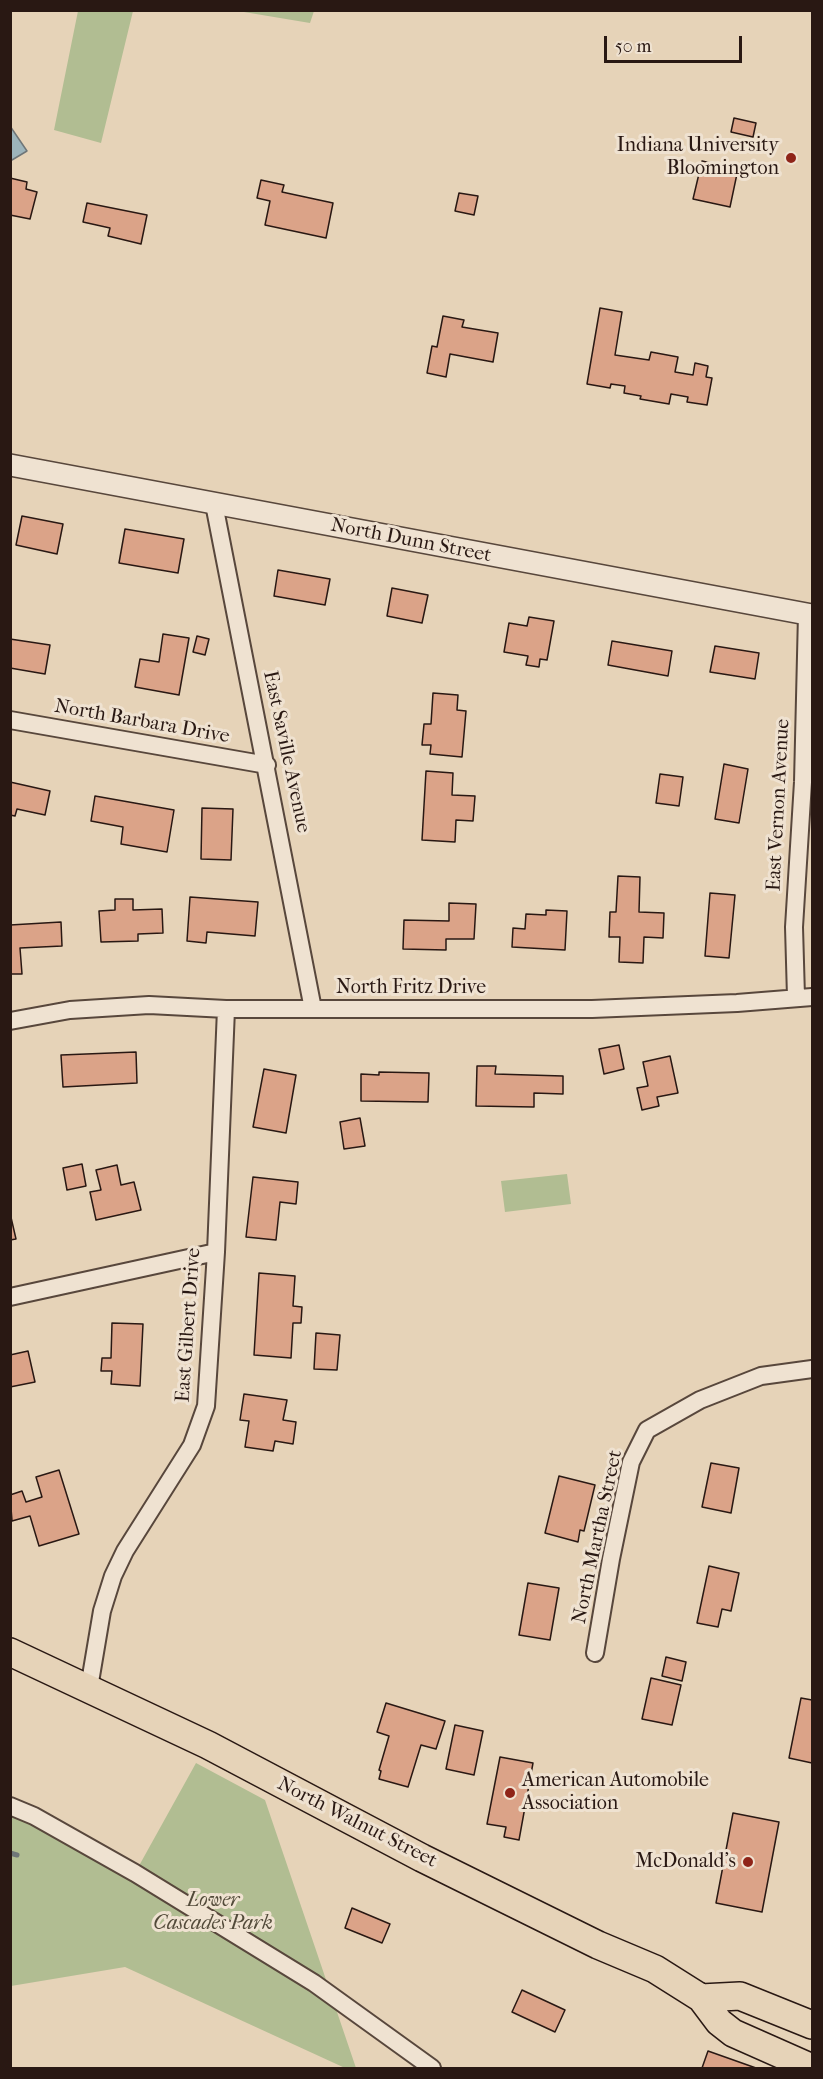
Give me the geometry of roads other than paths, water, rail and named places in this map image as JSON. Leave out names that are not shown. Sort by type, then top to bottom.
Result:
[{"type":"main road","name":"North Walnut Street","points":[[10,1652],[208,1745],[422,1858],[598,1945],[655,1969],[701,1998],[719,2022],[733,2033],[813,2068]]},
{"type":"main road","points":[[701,1998],[740,1996],[813,2025]]},
{"type":"street","name":"North Dunn Street","points":[[10,465],[810,615]]},
{"type":"street","name":"East Saville Avenue","points":[[214,504],[314,1009]]},
{"type":"street","name":"East Vernon Avenue","points":[[804,997],[794,927],[810,615]]},
{"type":"street","name":"North Barbara Drive","points":[[10,720],[267,765]]},
{"type":"street","name":"North Fritz Drive","points":[[10,1021],[101,1007],[149,1005],[226,1010],[592,1009],[737,1003],[804,997]]},
{"type":"street","name":"East Gilbert Drive","points":[[89,1688],[102,1611],[113,1576],[125,1551],[180,1467],[201,1427],[209,1383],[226,1010]]},
{"type":"street","points":[[10,1297],[216,1252]]},
{"type":"street","name":"North Martha Street","points":[[595,1653],[610,1559],[631,1462],[647,1430],[700,1400],[761,1376],[813,1369]]},
{"type":"street","points":[[10,1806],[34,1816],[135,1873],[314,1983],[432,2068]]},
{"type":"water","points":[[10,126],[27,151],[12,160],[10,158]]},
{"type":"waterway","points":[[10,1853],[17,1855]]},
{"type":"place","name":"Indiana University Bloomington","points":[[791,158]]},
{"type":"place","name":"American Automobile Association","points":[[510,1793]]},
{"type":"place","name":"McDonald's","points":[[748,1862]]},
{"type":"park label","name":"Lower Cascades Park","points":[[213,1912]]}]
